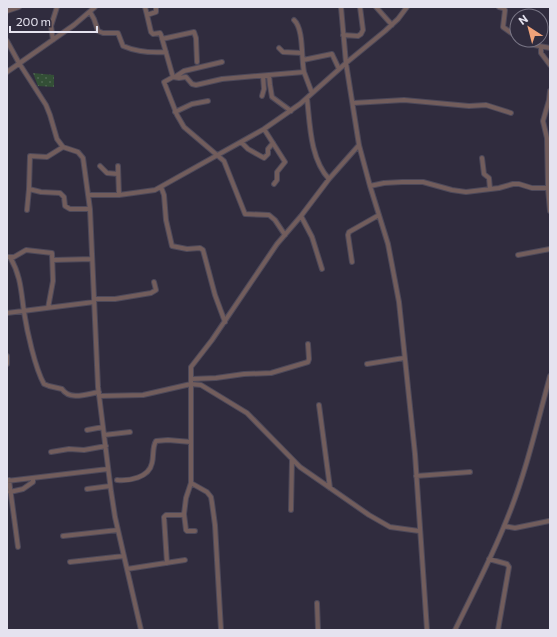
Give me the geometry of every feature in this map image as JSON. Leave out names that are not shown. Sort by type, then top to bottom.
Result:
[{"type":"street","points":[[7,11],[19,7]]},
{"type":"street","points":[[53,40],[51,26],[57,7]]},
{"type":"street","points":[[7,72],[53,40],[95,7]]},
{"type":"street","points":[[145,7],[151,32],[153,34],[160,33],[174,77]]},
{"type":"street","points":[[148,15],[156,12],[156,7]]},
{"type":"street","points":[[341,7],[346,63],[359,145],[388,244],[396,287],[416,476],[427,630]]},
{"type":"street","points":[[343,35],[358,36],[361,34],[363,30],[360,7]]},
{"type":"street","points":[[376,7],[392,25]]},
{"type":"street","points":[[88,195],[119,195],[147,192],[160,187],[264,129],[307,98],[392,25],[407,7]]},
{"type":"street","points":[[499,7],[505,10],[503,27],[509,31]]},
{"type":"street","points":[[90,12],[98,31],[103,33],[118,33],[123,46],[150,53],[166,52]]},
{"type":"street","points":[[294,20],[300,30],[304,72],[312,93]]},
{"type":"street","points":[[162,39],[194,32],[196,38],[197,62]]},
{"type":"street","points":[[7,42],[46,104],[57,139],[63,146],[82,155],[90,209],[99,394],[110,486],[118,530],[141,630]]},
{"type":"street","points":[[279,48],[282,52],[302,53]]},
{"type":"street","points":[[541,48],[541,53],[550,65]]},
{"type":"street","points":[[303,60],[332,54],[339,69]]},
{"type":"street","points":[[222,62],[184,71],[164,82],[175,112],[187,130],[224,161],[245,214],[270,215],[275,220],[284,235]]},
{"type":"street","points":[[174,77],[186,77],[192,84],[196,85],[222,79],[304,72]]},
{"type":"street","points":[[269,75],[272,97],[291,111]]},
{"type":"street","points":[[262,96],[264,89],[263,76]]},
{"type":"street","points":[[550,91],[543,121],[549,138],[548,188],[550,211]]},
{"type":"street","points":[[307,98],[314,151],[322,169],[329,179]]},
{"type":"street","points":[[353,103],[404,100],[469,106],[486,105],[511,113]]},
{"type":"street","points":[[175,112],[192,104],[208,101]]},
{"type":"street","points":[[264,129],[286,162],[277,172],[277,180],[274,184]]},
{"type":"street","points":[[241,142],[248,149],[264,158],[268,154],[268,149],[273,143]]},
{"type":"street","points":[[195,531],[186,530],[184,514],[186,498],[191,483],[191,367],[284,235],[301,216],[329,179],[359,145]]},
{"type":"street","points":[[27,210],[30,156],[47,157],[63,146]]},
{"type":"street","points":[[482,158],[484,174],[489,178],[490,189]]},
{"type":"street","points":[[100,166],[107,173],[118,174]]},
{"type":"street","points":[[118,166],[119,195]]},
{"type":"street","points":[[370,186],[384,183],[423,182],[452,190],[466,192],[499,188],[513,184],[519,184],[532,188],[548,188]]},
{"type":"street","points":[[160,187],[164,195],[166,220],[172,246],[187,249],[200,248],[202,250],[224,322]]},
{"type":"street","points":[[29,189],[41,192],[60,193],[64,197],[65,206],[70,209],[90,209]]},
{"type":"street","points":[[352,262],[348,235],[349,232],[380,215]]},
{"type":"street","points":[[301,216],[312,237],[322,269]]},
{"type":"street","points":[[518,255],[550,249]]},
{"type":"street","points":[[48,308],[53,281],[53,260],[51,252],[26,250],[14,257],[8,257],[20,280],[24,311],[39,372],[44,384],[62,389],[67,394],[73,396],[99,394],[143,395],[191,382],[244,374],[276,372],[308,362],[308,344]]},
{"type":"street","points":[[53,260],[92,259]]},
{"type":"street","points":[[7,313],[151,293],[156,290],[154,282]]},
{"type":"street","points":[[7,356],[7,364]]},
{"type":"street","points":[[367,364],[404,358]]},
{"type":"street","points":[[455,630],[504,526],[527,461],[550,376]]},
{"type":"street","points":[[191,382],[209,389],[247,413],[305,472],[383,524],[395,529],[419,532]]},
{"type":"street","points":[[319,405],[330,488]]},
{"type":"street","points":[[87,430],[103,427]]},
{"type":"street","points":[[104,434],[130,432]]},
{"type":"street","points":[[117,480],[134,479],[149,470],[152,464],[154,444],[156,441],[168,440],[191,442]]},
{"type":"street","points":[[51,452],[69,449],[84,450],[106,446]]},
{"type":"street","points":[[291,510],[292,460]]},
{"type":"street","points":[[18,547],[8,481],[108,469]]},
{"type":"street","points":[[416,476],[470,472]]},
{"type":"street","points":[[10,492],[23,489],[33,482],[33,478]]},
{"type":"street","points":[[191,483],[209,494],[212,502],[215,525],[221,630]]},
{"type":"street","points":[[87,489],[110,486]]},
{"type":"street","points":[[167,563],[164,517],[166,515],[184,514]]},
{"type":"street","points":[[504,526],[515,528],[549,521]]},
{"type":"street","points":[[63,536],[118,530]]},
{"type":"street","points":[[70,562],[124,556]]},
{"type":"street","points":[[489,559],[507,564],[509,567],[498,630]]},
{"type":"street","points":[[127,569],[185,560]]},
{"type":"street","points":[[317,603],[318,630]]},
{"type":"green space","points":[[33,73],[54,75],[54,87],[38,86]]}]
